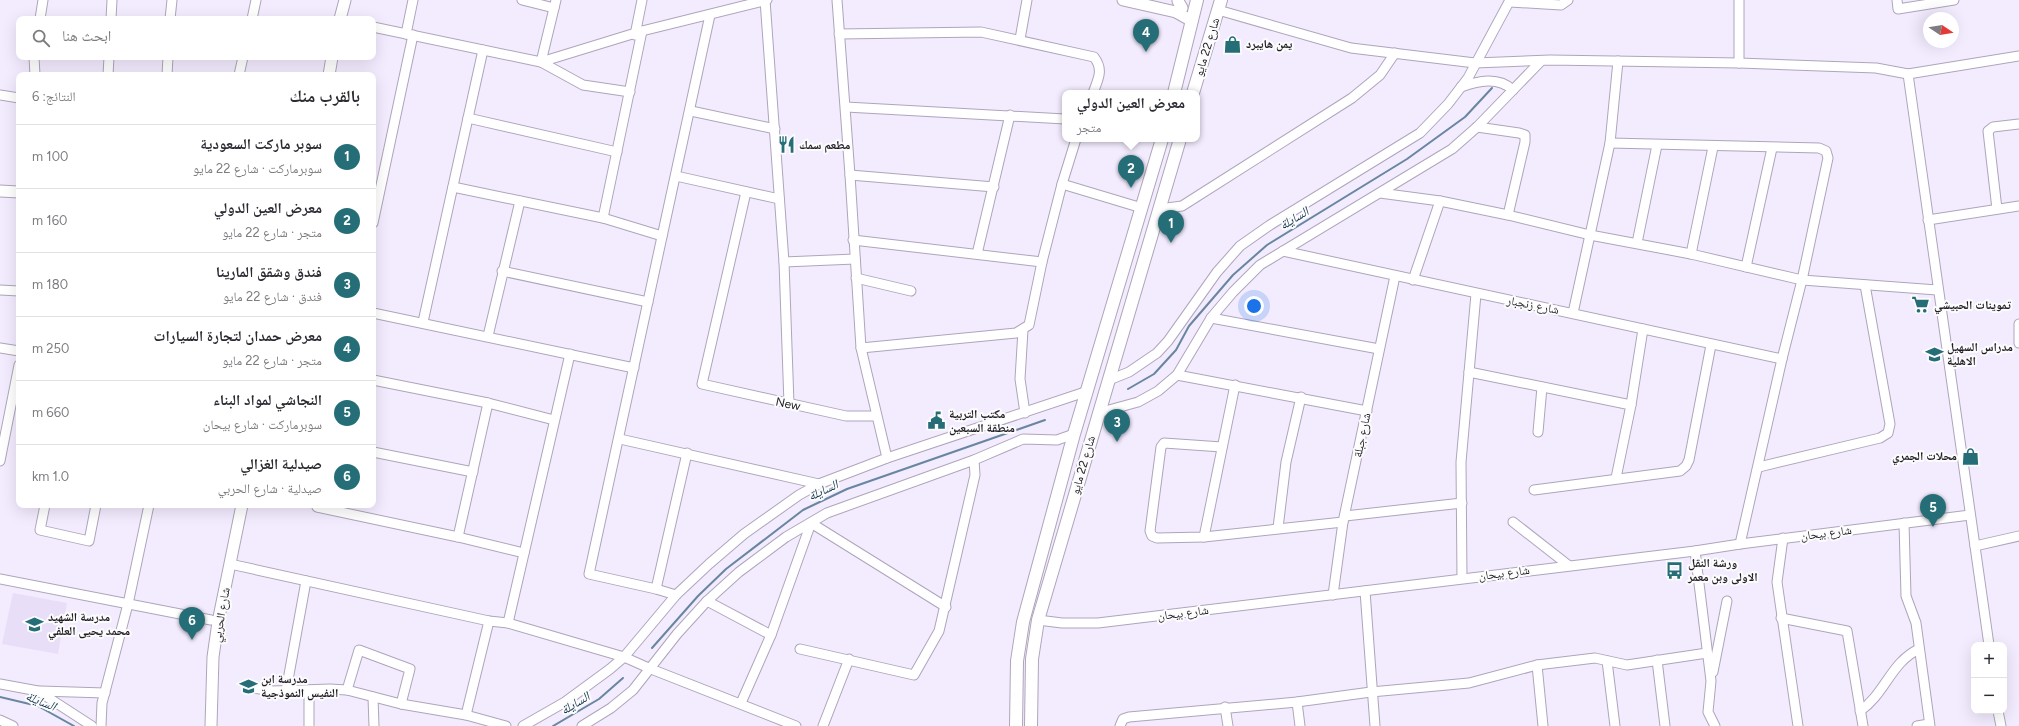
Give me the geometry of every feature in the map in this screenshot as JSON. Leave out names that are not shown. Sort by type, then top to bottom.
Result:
[{"type":"main road","name":"شارع 22 مايو","points":[[1175,90],[1197,0]]},
{"type":"main road","name":"شارع 22 مايو","points":[[1195,90],[1219,5]]},
{"type":"main road","name":"شارع 22 مايو","points":[[1016,726],[1017,661],[1023,622],[1074,434],[1161,142]]},
{"type":"main road","name":"شارع 22 مايو","points":[[1032,726],[1032,659],[1038,620],[1179,142]]},
{"type":"main road","points":[[1088,391],[1109,380]]},
{"type":"main road","points":[[1074,434],[1098,413]]},
{"type":"street","points":[[40,16],[43,0]]},
{"type":"street","points":[[111,16],[112,0]]},
{"type":"street","points":[[170,16],[172,0]]},
{"type":"street","points":[[253,16],[256,0]]},
{"type":"street","points":[[334,16],[338,0]]},
{"type":"street","points":[[341,16],[345,0]]},
{"type":"street","points":[[376,207],[409,35],[414,0]]},
{"type":"street","points":[[522,0],[555,4],[541,62]]},
{"type":"street","points":[[603,218],[630,92],[642,0]]},
{"type":"street","points":[[541,62],[638,33],[766,0],[784,262],[789,404]]},
{"type":"street","points":[[837,0],[846,107],[853,240],[861,348],[887,458]]},
{"type":"street","points":[[1020,39],[1027,0]]},
{"type":"street","points":[[1123,0],[1178,3],[1192,22]]},
{"type":"street","points":[[1109,380],[1129,372],[1157,353],[1168,342],[1217,272],[1240,246],[1270,225],[1420,133],[1448,104],[1468,78],[1510,1],[1561,5],[1568,0]]},
{"type":"street","points":[[1739,0],[1739,63]]},
{"type":"street","points":[[1897,0],[1898,9],[1954,0]]},
{"type":"street","points":[[1219,5],[1351,48],[1475,63],[1541,61],[1739,63],[1876,68],[1908,74],[2019,56]]},
{"type":"street","points":[[676,595],[589,574],[620,438],[710,15]]},
{"type":"street","points":[[376,28],[541,62],[583,85],[630,92]]},
{"type":"street","points":[[839,34],[981,32],[1020,39],[1094,57],[1100,64],[1101,73],[1094,90]]},
{"type":"street","points":[[423,322],[483,50]]},
{"type":"street","points":[[1159,209],[1182,206],[1352,98],[1380,76],[1395,53]]},
{"type":"street","points":[[34,60],[34,72]]},
{"type":"street","points":[[108,72],[109,60]]},
{"type":"street","points":[[167,72],[168,60]]},
{"type":"street","points":[[240,72],[242,60]]},
{"type":"street","points":[[322,72],[324,60]]},
{"type":"street","points":[[329,72],[331,60]]},
{"type":"street","points":[[1098,413],[1138,402],[1158,391],[1177,375],[1211,318],[1233,292],[1260,265],[1452,149],[1477,127],[1541,61]]},
{"type":"street","points":[[1573,313],[1610,143],[1618,61]]},
{"type":"street","points":[[1908,74],[1937,290],[1989,642]]},
{"type":"street","points":[[1461,87],[1486,80],[1504,84],[1513,90]]},
{"type":"street","points":[[0,95],[16,98]]},
{"type":"street","points":[[846,107],[1062,119]]},
{"type":"street","points":[[690,111],[774,128]]},
{"type":"street","points":[[977,254],[1010,115]]},
{"type":"street","points":[[468,118],[616,152]]},
{"type":"street","points":[[1997,209],[1988,131],[1993,127],[2019,124]]},
{"type":"street","points":[[1477,127],[1519,133],[1525,136],[1525,142],[1508,215]]},
{"type":"street","points":[[861,348],[1016,333],[1029,325],[1032,318],[1042,262],[1062,184],[1075,142]]},
{"type":"street","points":[[1610,143],[1713,147],[1819,148],[1826,151],[1828,158],[1802,280],[1782,359],[1759,467],[1740,544]]},
{"type":"street","points":[[1637,243],[1657,145]]},
{"type":"street","points":[[1691,254],[1713,147]]},
{"type":"street","points":[[1746,267],[1772,148]]},
{"type":"street","points":[[850,175],[994,187]]},
{"type":"street","points":[[676,176],[779,199]]},
{"type":"street","points":[[1062,184],[1142,208]]},
{"type":"street","points":[[453,187],[603,218],[662,236]]},
{"type":"street","points":[[0,191],[16,192]]},
{"type":"street","name":"New","points":[[746,192],[702,384],[846,416],[876,416]]},
{"type":"street","points":[[1380,193],[1440,201],[1508,215],[1590,235],[1691,254],[1802,280],[1937,290]]},
{"type":"street","points":[[488,336],[502,271],[520,201]]},
{"type":"street","points":[[1413,280],[1440,201]]},
{"type":"street","points":[[1928,220],[2019,206]]},
{"type":"street","points":[[853,240],[1042,262]]},
{"type":"street","name":"شارع زنجبار","points":[[1283,251],[1476,294],[1573,313],[1782,359]]},
{"type":"street","points":[[784,262],[855,259]]},
{"type":"street","points":[[502,271],[648,302]]},
{"type":"street","name":"شارع جبلة","points":[[1333,594],[1344,519],[1395,276]]},
{"type":"street","points":[[856,278],[911,290]]},
{"type":"street","points":[[1759,467],[1880,438],[1888,433],[1890,424],[1866,285]]},
{"type":"street","points":[[0,290],[16,291]]},
{"type":"street","points":[[1462,578],[1461,462],[1476,294]]},
{"type":"street","points":[[376,314],[423,322],[634,368]]},
{"type":"street","points":[[1211,318],[1379,349]]},
{"type":"street","points":[[2019,324],[2019,343]]},
{"type":"street","points":[[1616,478],[1631,405],[1643,329]]},
{"type":"street","points":[[1023,330],[1020,379],[1025,413]]},
{"type":"street","points":[[1534,490],[1616,478],[1680,471],[1686,466],[1689,460],[1711,344]]},
{"type":"street","points":[[0,348],[16,351]]},
{"type":"street","points":[[508,623],[570,354]]},
{"type":"street","points":[[1469,372],[1631,405]]},
{"type":"street","points":[[1177,375],[1300,397],[1367,411]]},
{"type":"street","points":[[0,461],[16,380]]},
{"type":"street","points":[[376,381],[488,403],[554,420]]},
{"type":"street","points":[[1204,537],[1235,385]]},
{"type":"street","points":[[1538,432],[1542,386]]},
{"type":"street","points":[[523,726],[570,699],[624,657],[676,595],[709,564],[744,534],[819,484],[887,458],[1088,391]]},
{"type":"street","points":[[1278,528],[1286,462],[1300,397]]},
{"type":"street","points":[[458,537],[488,403]]},
{"type":"street","points":[[582,726],[622,699],[651,669],[677,634],[707,601],[756,558],[786,537],[827,513],[974,460],[1023,439],[1057,440],[1074,434]]},
{"type":"street","points":[[620,438],[819,484]]},
{"type":"street","points":[[1222,447],[1168,442],[1164,443],[1161,447],[1150,531],[1152,536],[1204,537],[1462,503]]},
{"type":"street","points":[[376,453],[473,472]]},
{"type":"street","points":[[656,589],[687,453]]},
{"type":"street","points":[[800,649],[914,675],[939,631],[946,607],[975,475],[974,460]]},
{"type":"street","points":[[44,508],[40,530],[90,541],[96,508]]},
{"type":"street","points":[[101,726],[101,710],[128,604],[148,508]]},
{"type":"street","name":"شارع الحربي","points":[[205,726],[206,656],[211,620],[233,508]]},
{"type":"street","name":"شارع الحربي","points":[[212,726],[213,657],[218,622],[241,508]]},
{"type":"street","points":[[322,508],[458,537],[524,554]]},
{"type":"street","name":"شارع بيحان","points":[[1038,620],[1062,623],[1098,623],[1568,565],[1695,551],[1783,538],[1970,515]]},
{"type":"street","points":[[1513,522],[1568,565]]},
{"type":"street","points":[[811,523],[946,607]]},
{"type":"street","points":[[741,703],[771,635],[811,523]]},
{"type":"street","points":[[1904,523],[1906,596],[1916,623],[1930,725],[1917,726]]},
{"type":"street","points":[[1975,546],[2019,536]]},
{"type":"street","points":[[1783,538],[1777,582],[1781,618],[1798,726]]},
{"type":"street","points":[[1695,551],[1711,680]]},
{"type":"street","points":[[230,564],[489,621],[508,623],[624,657],[796,726]]},
{"type":"street","points":[[0,579],[211,620]]},
{"type":"street","points":[[286,691],[306,581]]},
{"type":"street","points":[[1365,591],[1374,726]]},
{"type":"street","points":[[707,601],[771,635]]},
{"type":"street","points":[[1715,726],[1708,712],[1711,680],[1726,601]]},
{"type":"street","points":[[1781,618],[1847,631],[1863,726]]},
{"type":"street","points":[[466,715],[489,621]]},
{"type":"street","points":[[1860,711],[1869,705],[1879,693],[1898,664],[1909,654],[1919,649]]},
{"type":"street","points":[[347,690],[359,650],[410,669],[401,704]]},
{"type":"street","points":[[1120,726],[1123,719],[1129,717],[1225,707],[1297,702],[1371,692],[1468,683],[1537,665],[1595,658],[1627,665],[1707,653]]},
{"type":"street","points":[[823,726],[849,659]]},
{"type":"street","points":[[1657,660],[1665,726]]},
{"type":"street","points":[[1607,661],[1615,726]]},
{"type":"street","points":[[1537,665],[1544,726]]},
{"type":"street","points":[[0,684],[38,691],[105,693]]},
{"type":"street","points":[[253,688],[286,691],[309,691],[330,688],[347,690],[401,704],[466,715],[506,726]]},
{"type":"street","points":[[38,691],[92,726]]},
{"type":"street","points":[[309,691],[309,726]]},
{"type":"street","points":[[373,697],[374,726]]},
{"type":"street","points":[[1297,702],[1300,726]]},
{"type":"street","points":[[1225,707],[1228,726]]},
{"type":"street","points":[[1999,714],[2001,726]]},
{"type":"street","points":[[767,726],[771,717]]},
{"type":"street","points":[[0,720],[12,726]]},
{"type":"shaded area","name":"مدرسة الشهيد محمد يحيى العلفي","points":[[13,593],[67,603],[58,654],[2,644]]},
{"type":"waterway","name":"السايلة","points":[[1128,389],[1154,374],[1176,350],[1189,326],[1233,275],[1267,245],[1407,159],[1465,117],[1492,88]]},
{"type":"waterway","name":"السايلة","points":[[652,648],[698,596],[726,569],[803,510],[847,489],[1045,420]]},
{"type":"waterway","name":"السايلة","points":[[553,726],[599,699],[623,678]]},
{"type":"waterway","name":"السايلة","points":[[0,697],[38,706],[74,726]]},
{"type":"place","name":"يمن هايبرد","points":[[1233,44]]},
{"type":"place","name":"معرض حمدان لتجارة السيارات","points":[[1146,52]]},
{"type":"place","name":"مطعم سمك","points":[[786,145]]},
{"type":"place","name":"معرض العين الدولي","points":[[1131,188]]},
{"type":"place","name":"سوبر ماركت السعودية","points":[[1171,243]]},
{"type":"place","name":"تموينات الحبيشي","points":[[1921,305]]},
{"type":"place","name":"مدراس السهيل الاهلية","points":[[1934,354]]},
{"type":"place","name":"مكتب التربية منطقة السبعين","points":[[936,421]]},
{"type":"place","name":"فندق وشقق المارينا","points":[[1117,442]]},
{"type":"place","name":"محلات الجمري","points":[[1970,456]]},
{"type":"place","name":"النجاشي لمواد البناء","points":[[1933,527]]},
{"type":"place","name":"ورشة النقل الاولى وبن معمر","points":[[1675,570]]},
{"type":"place","name":"مدرسة الشهيد محمد يحيى العلفي","points":[[35,624]]},
{"type":"place","name":"صيدلية الغزالي","points":[[192,640]]},
{"type":"place","name":"مدرسة ابن النفيس النموذجية","points":[[248,686]]}]
